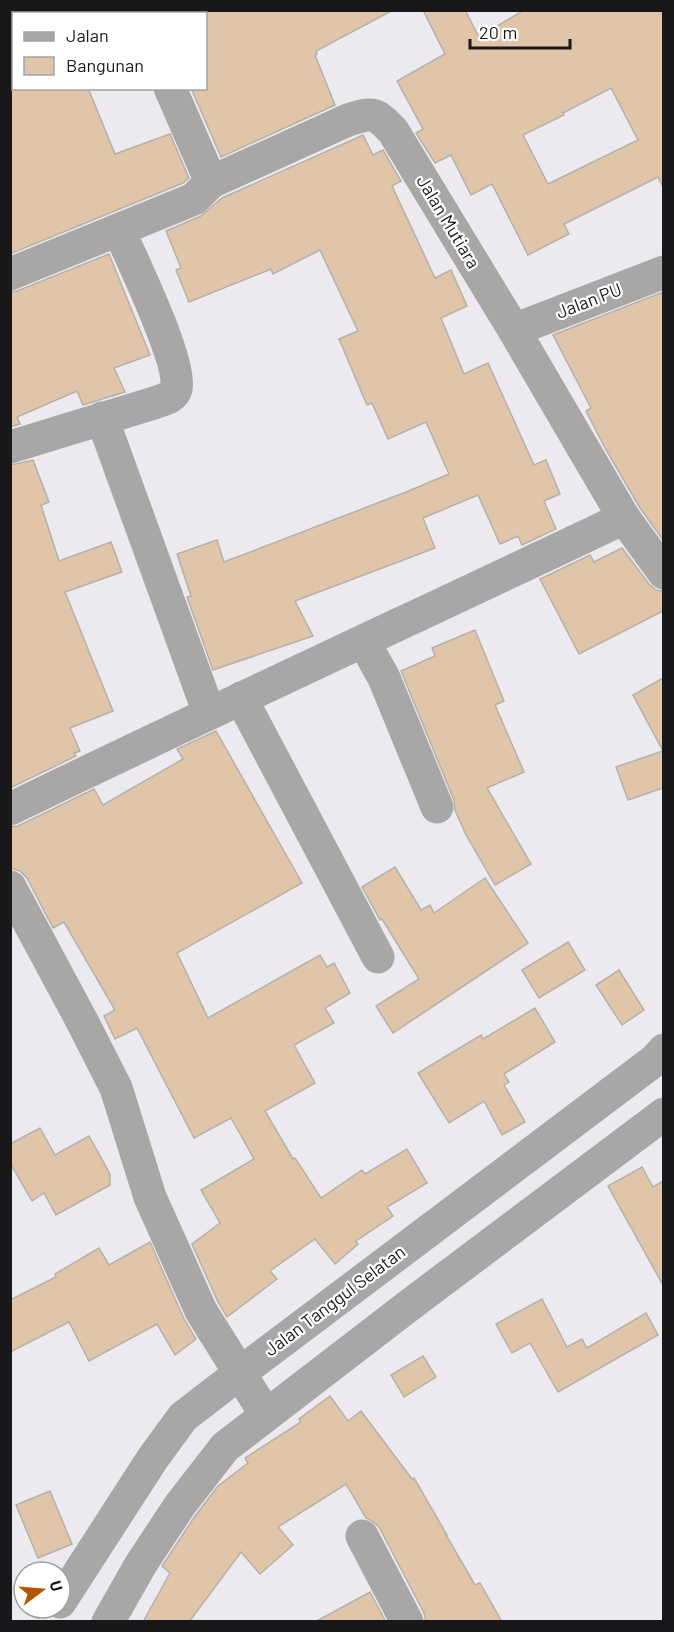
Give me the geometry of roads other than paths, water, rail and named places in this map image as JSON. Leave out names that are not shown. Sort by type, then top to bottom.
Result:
[{"type":"street","points":[[10,274],[194,199],[211,182],[171,90]]},
{"type":"street","name":"Jalan Mutiara","points":[[211,182],[348,120],[365,114],[380,117],[393,131],[514,330],[624,518],[663,573]]},
{"type":"street","points":[[10,447],[173,395],[177,381],[168,344],[119,230]]},
{"type":"street","name":"Jalan PU","points":[[514,330],[663,272]]},
{"type":"street","points":[[102,418],[209,713]]},
{"type":"street","points":[[10,809],[624,518]]},
{"type":"street","points":[[364,642],[384,678],[437,807]]},
{"type":"street","points":[[241,698],[378,957]]},
{"type":"street","points":[[10,888],[116,1088],[150,1197],[201,1311],[266,1415]]},
{"type":"street","name":"Jalan Tanggul Selatan","points":[[72,1583],[153,1458],[183,1417],[655,1060],[663,1050]]},
{"type":"street","points":[[108,1622],[141,1564],[180,1505],[225,1447],[663,1114]]},
{"type":"street","points":[[362,1536],[407,1622]]}]
